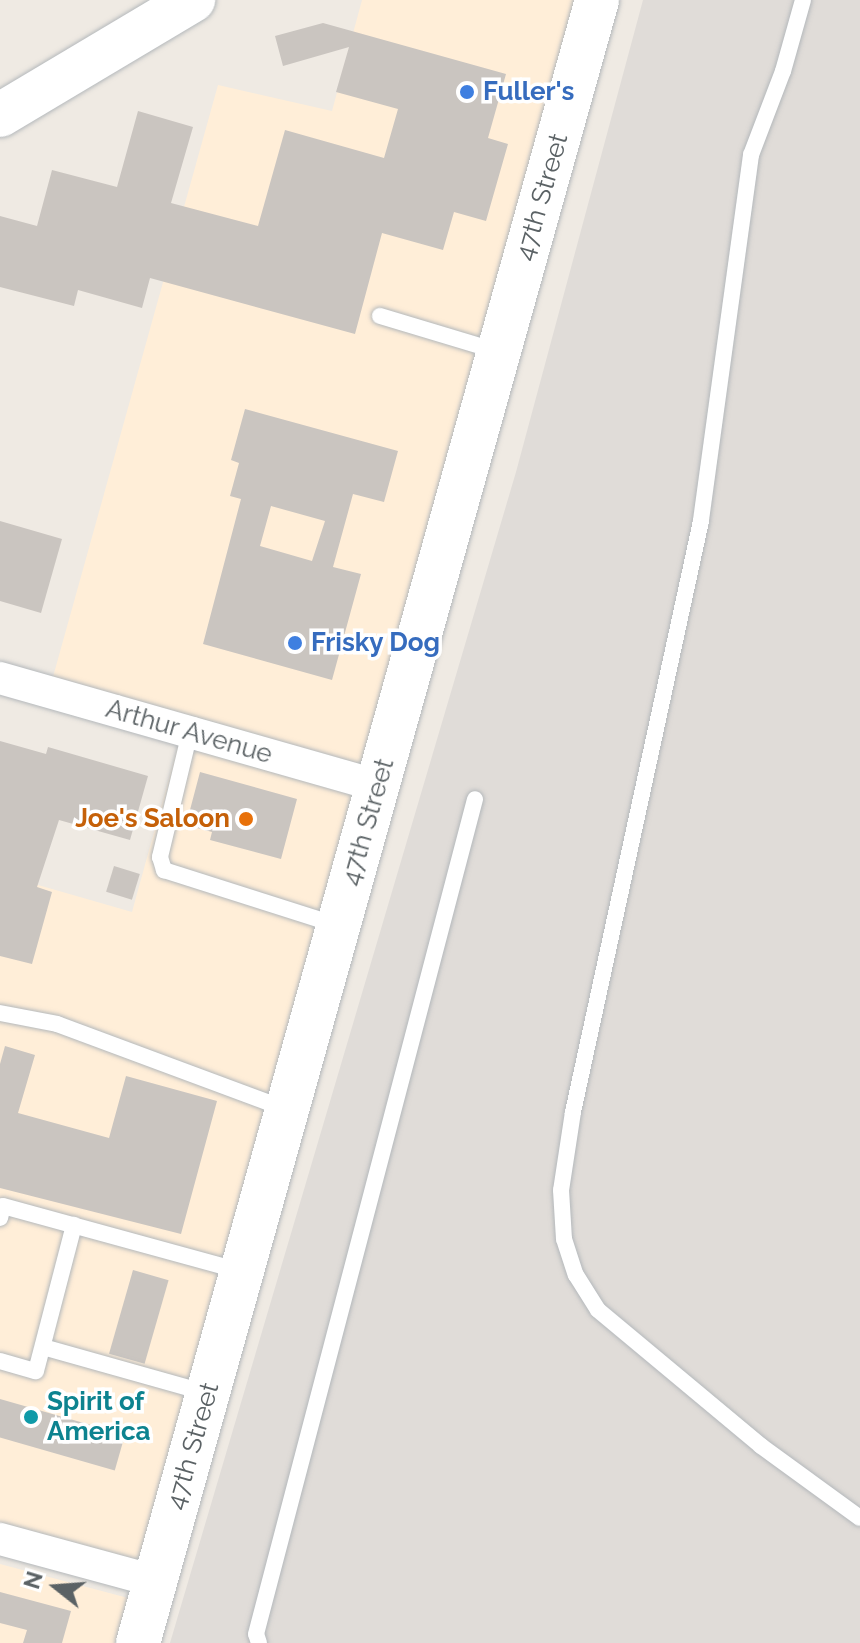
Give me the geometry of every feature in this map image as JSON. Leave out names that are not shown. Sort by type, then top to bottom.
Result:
[{"type":"main road","points":[[0,115],[193,0]]},
{"type":"main road","name":"47th Street","points":[[138,1643],[597,0]]},
{"type":"street","name":"Arthur Avenue","points":[[0,678],[378,786]]},
{"type":"street","points":[[0,1539],[155,1581]]},
{"type":"lane","points":[[803,0],[751,155],[701,521],[573,1112],[562,1203],[564,1239],[576,1275],[598,1310],[761,1446],[860,1518]]},
{"type":"lane","points":[[380,316],[499,352]]},
{"type":"lane","points":[[190,732],[160,857],[164,870],[339,926]]},
{"type":"lane","points":[[259,1643],[256,1634],[475,799]]},
{"type":"lane","points":[[0,1013],[57,1024],[151,1063],[287,1110]]},
{"type":"lane","points":[[0,1218],[3,1206],[242,1271]]},
{"type":"lane","points":[[0,1361],[36,1371],[74,1225]]},
{"type":"lane","points":[[43,1347],[208,1394]]},
{"type":"shaded area","points":[[362,0],[587,0],[370,775],[51,684],[218,85],[332,111]]},
{"type":"shaded area","points":[[643,0],[860,0],[860,1643],[170,1643],[516,472]]},
{"type":"shaded area","points":[[181,734],[367,791],[149,1569],[0,1528],[0,874],[132,912]]},
{"type":"shaded area","points":[[0,1564],[128,1598],[115,1643],[0,1643]]},
{"type":"building","points":[[323,23],[506,74],[488,138],[508,144],[486,221],[454,212],[443,250],[382,233],[355,334],[150,278],[142,308],[78,290],[74,306],[0,287],[0,216],[37,226],[52,170],[117,187],[138,111],[193,127],[171,203],[258,226],[285,130],[384,158],[398,109],[336,92],[349,47],[283,66],[275,36]]},
{"type":"building","points":[[245,409],[398,451],[384,502],[353,494],[333,567],[361,574],[332,680],[203,644],[241,499],[230,496],[239,463],[231,460]],"holes":[[[271,506],[325,521],[312,561],[260,546]]]},
{"type":"building","points":[[0,521],[62,539],[41,613],[0,601]]},
{"type":"building","points":[[0,741],[46,754],[48,747],[148,776],[130,840],[59,820],[37,887],[52,892],[32,964],[0,956]]},
{"type":"building","points":[[200,772],[297,799],[281,859],[210,840],[212,832],[186,825]]},
{"type":"building","points":[[114,866],[140,874],[132,900],[106,892]]},
{"type":"building","points":[[5,1046],[35,1055],[18,1113],[109,1138],[126,1076],[217,1101],[181,1234],[0,1188],[0,1064]]},
{"type":"building","points":[[133,1270],[169,1280],[145,1364],[109,1354]]},
{"type":"building","name":"Spirit of America","points":[[0,1399],[125,1435],[115,1470],[0,1437]]},
{"type":"building","points":[[0,1592],[71,1611],[62,1643],[23,1643],[27,1630],[0,1623]]},
{"type":"place","name":"Fuller's","points":[[467,92]]},
{"type":"place","name":"Frisky Dog","points":[[295,643]]},
{"type":"place","name":"Joe's Saloon","points":[[246,819]]},
{"type":"place","name":"Spirit of America","points":[[31,1417]]}]
